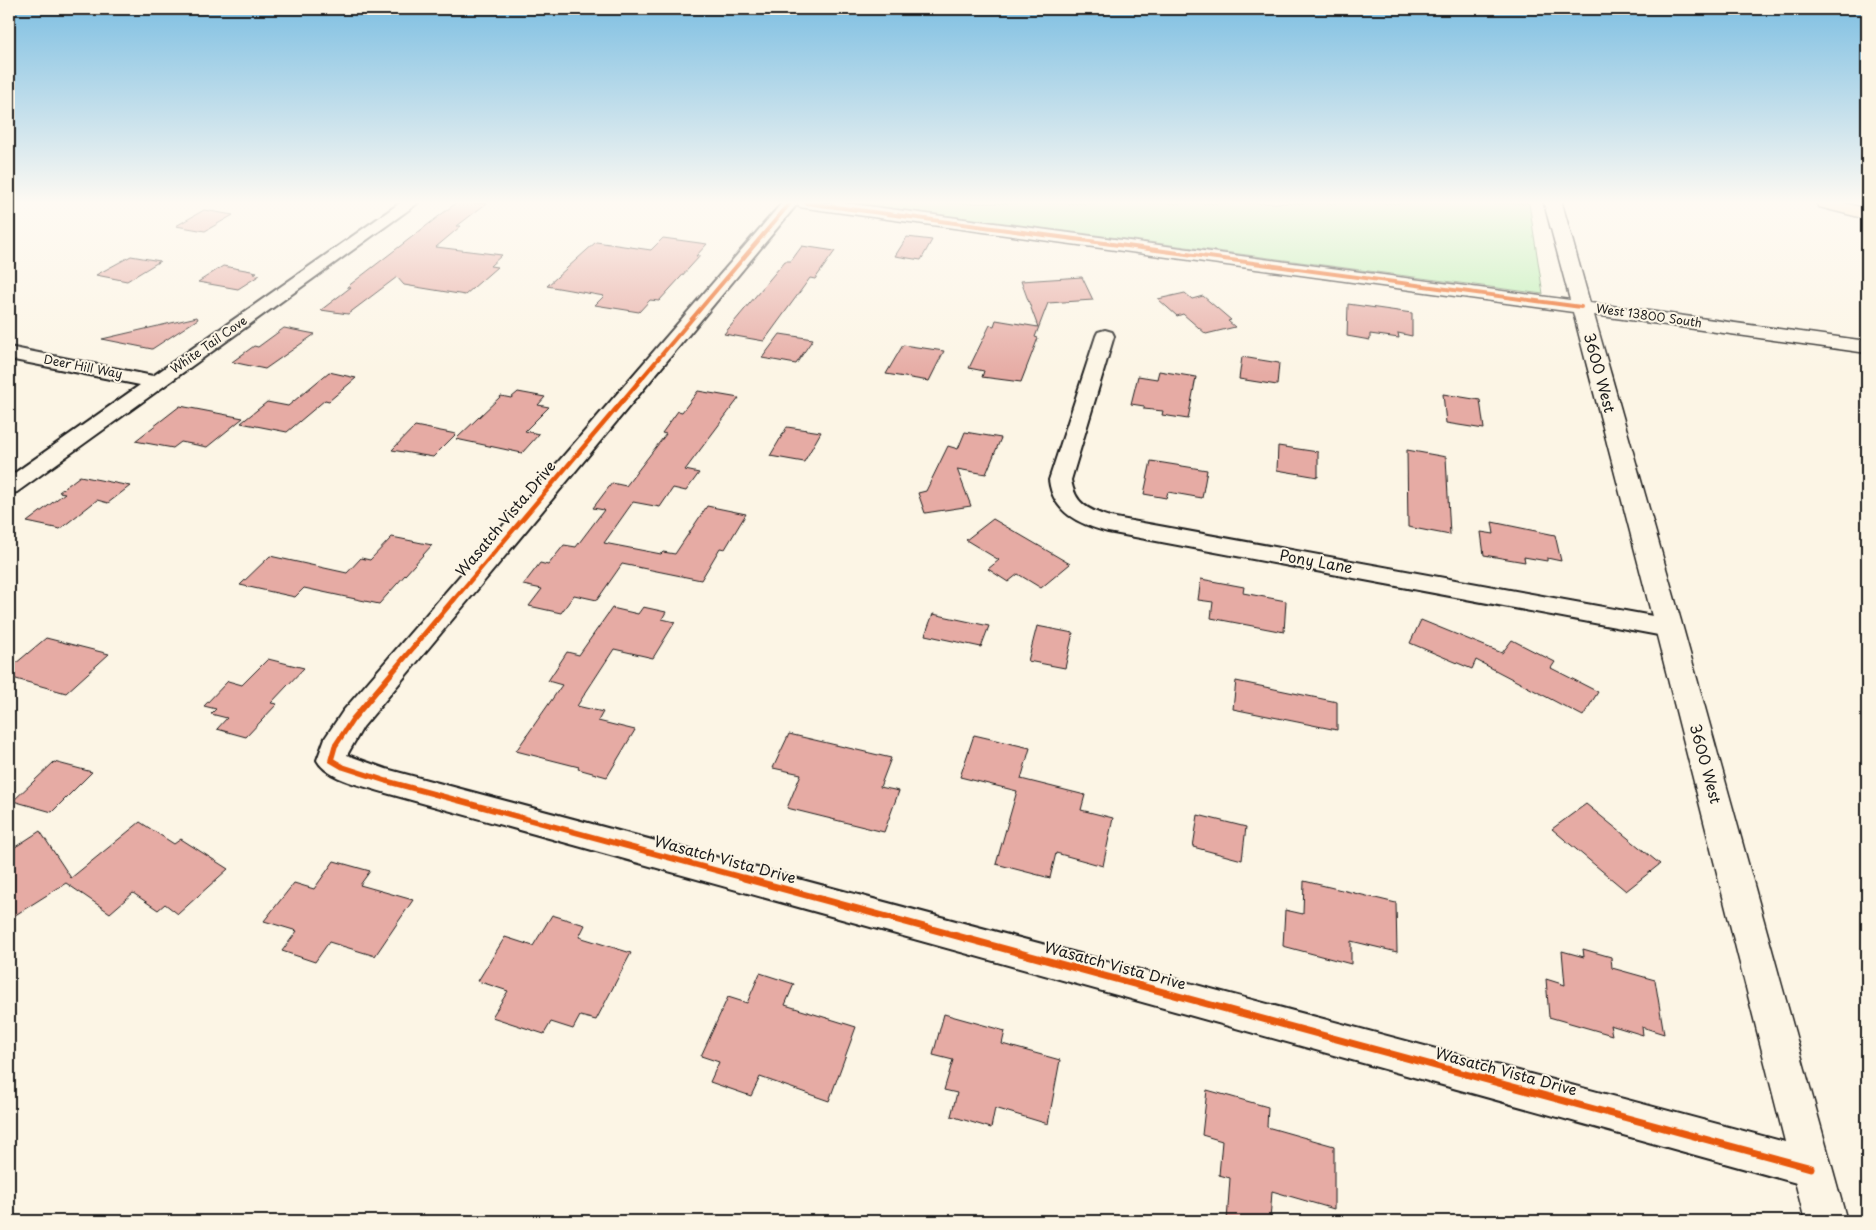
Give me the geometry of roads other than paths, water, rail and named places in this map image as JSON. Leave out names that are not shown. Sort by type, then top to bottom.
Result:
[{"type":"street","name":"White Tail Cove","points":[[9,486],[329,260]]},
{"type":"street","name":"Wasatch Vista Drive","points":[[741,260],[353,719],[334,746],[331,760],[357,772],[396,783],[1811,1168]]},
{"type":"street","name":"West 13800 South","points":[[1238,260],[1581,306],[1867,347]]},
{"type":"street","name":"3600 West","points":[[1569,260],[1669,628],[1826,1221]]},
{"type":"street","name":"Pony Lane","points":[[1105,336],[1061,473],[1060,488],[1062,496],[1070,505],[1093,519],[1669,628]]},
{"type":"street","name":"Deer Hill Way","points":[[9,353],[156,382]]}]
